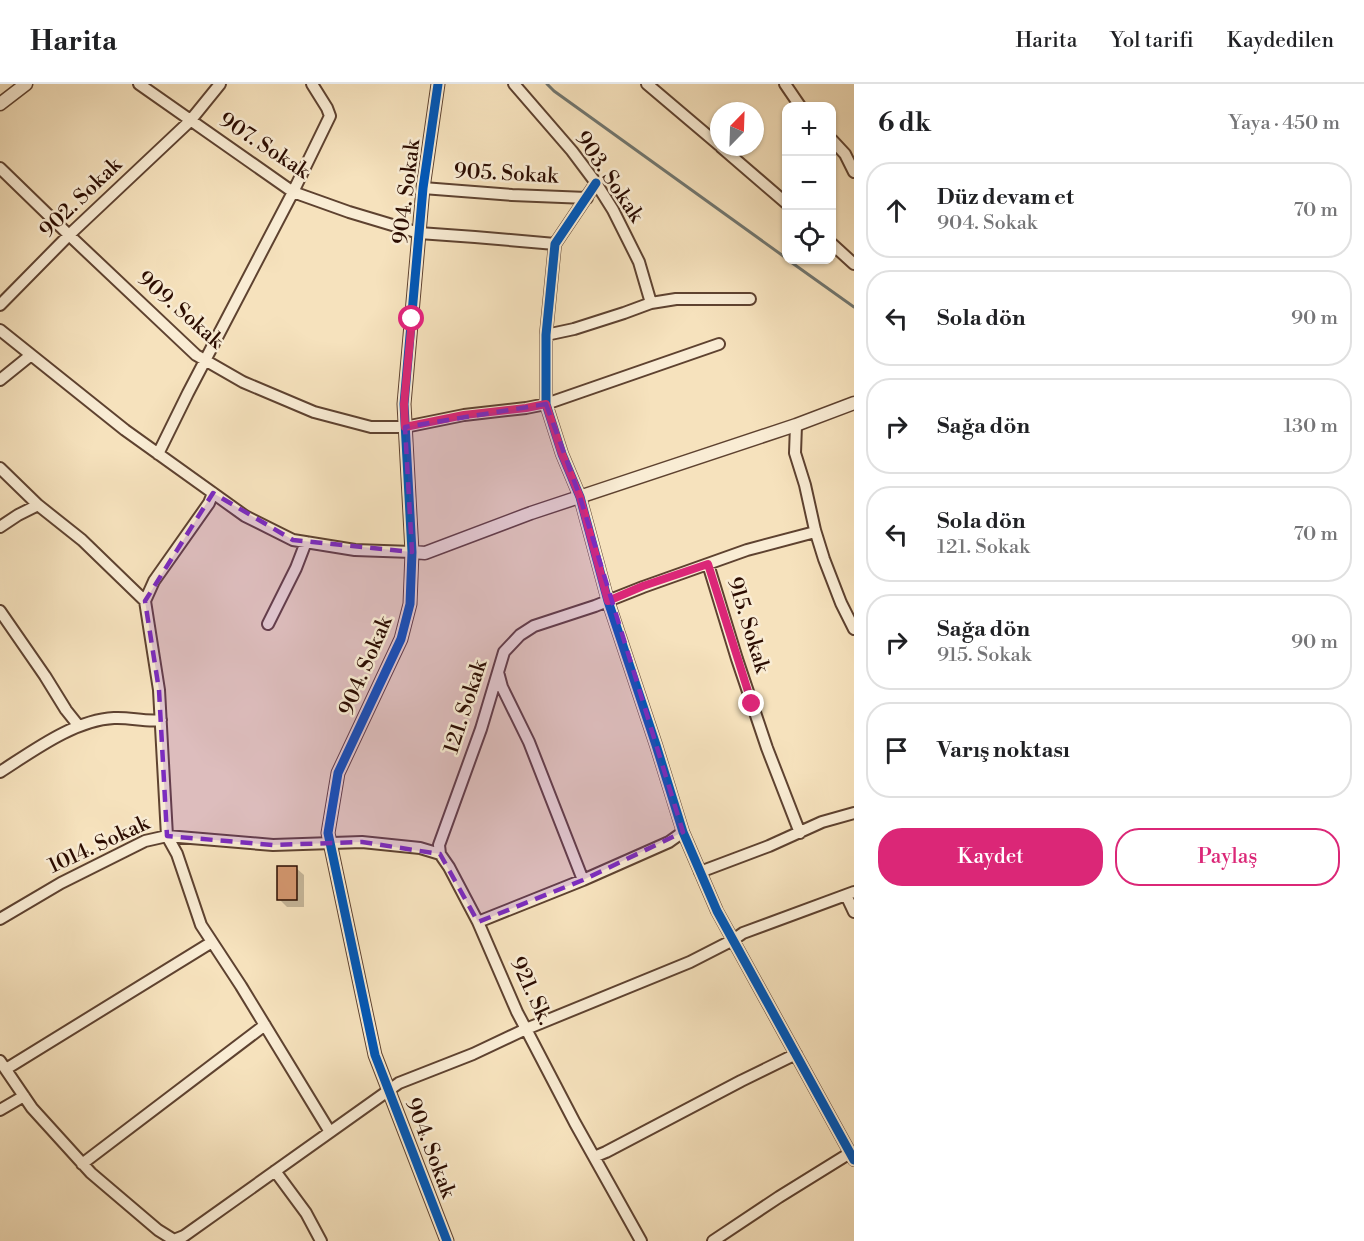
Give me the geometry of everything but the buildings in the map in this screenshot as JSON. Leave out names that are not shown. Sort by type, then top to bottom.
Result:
[{"type":"street","points":[[0,104],[26,84]]},
{"type":"street","name":"907. Sokak","points":[[139,84],[293,192],[419,233],[555,244]]},
{"type":"street","name":"902. Sokak","points":[[0,305],[69,235],[190,120],[220,84]]},
{"type":"street","points":[[158,454],[330,116],[312,84]]},
{"type":"street","name":"904. Sokak","points":[[438,84],[423,188],[404,404],[412,552],[410,604],[400,639],[338,773],[328,833],[375,1055],[447,1241]]},
{"type":"street","name":"903. Sokak","points":[[514,84],[572,151],[613,210],[639,262],[651,303]]},
{"type":"street","points":[[647,84],[710,138]]},
{"type":"street","points":[[785,84],[797,102]]},
{"type":"street","points":[[836,145],[844,154],[854,172]]},
{"type":"street","points":[[732,156],[782,200]]},
{"type":"street","name":"909. Sokak","points":[[0,168],[196,355],[243,382],[314,412],[371,427],[405,427],[464,415],[546,404],[719,344]]},
{"type":"street","points":[[596,183],[555,244],[546,335],[546,404],[562,454],[580,497],[608,601],[683,832],[717,912],[852,1157],[779,1197],[713,1241]]},
{"type":"street","name":"905. Sokak","points":[[423,188],[587,198]]},
{"type":"street","points":[[836,248],[854,264]]},
{"type":"street","points":[[546,335],[584,326],[651,303],[676,299],[750,299]]},
{"type":"street","points":[[0,330],[125,430],[245,516],[293,540],[355,550],[425,553],[531,513],[796,425],[854,403]]},
{"type":"street","points":[[0,380],[31,355]]},
{"type":"street","points":[[796,425],[795,453],[816,532],[824,560],[854,629]]},
{"type":"street","points":[[0,468],[38,505],[82,540],[146,601]]},
{"type":"street","points":[[213,493],[209,503],[154,581],[146,601],[159,690],[167,836],[177,854],[201,925],[265,1024],[330,1132]]},
{"type":"street","points":[[0,527],[38,505]]},
{"type":"street","name":"121. Sokak","points":[[440,854],[439,845],[481,729],[504,652],[520,635],[534,626],[608,601],[643,586],[747,550],[816,532]]},
{"type":"street","points":[[268,624],[296,568],[306,542]]},
{"type":"street","name":"915. Sokak","points":[[708,564],[767,748],[800,833]]},
{"type":"street","points":[[0,611],[78,725]]},
{"type":"street","points":[[498,672],[502,687],[529,742],[583,880]]},
{"type":"street","points":[[0,772],[78,725],[114,718],[161,720]]},
{"type":"street","points":[[700,872],[769,846],[822,822],[854,813]]},
{"type":"street","points":[[478,922],[583,880],[669,842],[683,832]]},
{"type":"street","name":"1014. Sokak","points":[[0,919],[71,878],[145,842],[167,836],[273,845],[330,844]]},
{"type":"street","points":[[330,844],[362,842],[420,848],[440,854]]},
{"type":"street","name":"921. Sk.","points":[[440,854],[478,922],[517,1012],[641,1241]]},
{"type":"street","points":[[212,942],[3,1065],[32,1108],[82,1164],[158,1230],[175,1240],[184,1236],[399,1083],[690,962],[743,933],[850,894],[854,912]]},
{"type":"street","points":[[82,1164],[265,1024]]},
{"type":"street","points":[[594,1157],[741,1080],[796,1054]]},
{"type":"street","points":[[0,1110],[24,1096]]},
{"type":"street","points":[[275,1171],[306,1213],[321,1241]]},
{"type":"highlighted area","points":[[546,404],[580,497],[683,832],[583,880],[478,922],[440,854],[362,842],[273,845],[167,836],[159,690],[145,601],[213,493],[293,540],[412,552],[405,427]]},
{"type":"waterway","points":[[547,84],[782,255]]},
{"type":"waterway","points":[[794,264],[854,307]]},
{"type":"cycle path","points":[[438,84],[423,188],[404,404],[412,552],[410,604],[401,639],[338,773],[328,833],[375,1055],[447,1241]]},
{"type":"cycle path","points":[[596,183],[555,244],[546,335],[546,404],[562,454],[580,497],[608,601],[683,832],[717,911],[854,1160]]},
{"type":"route","points":[[412,319],[404,404],[405,427],[464,415],[546,404],[562,454],[580,497],[608,601],[643,586],[708,564],[752,704]]}]
